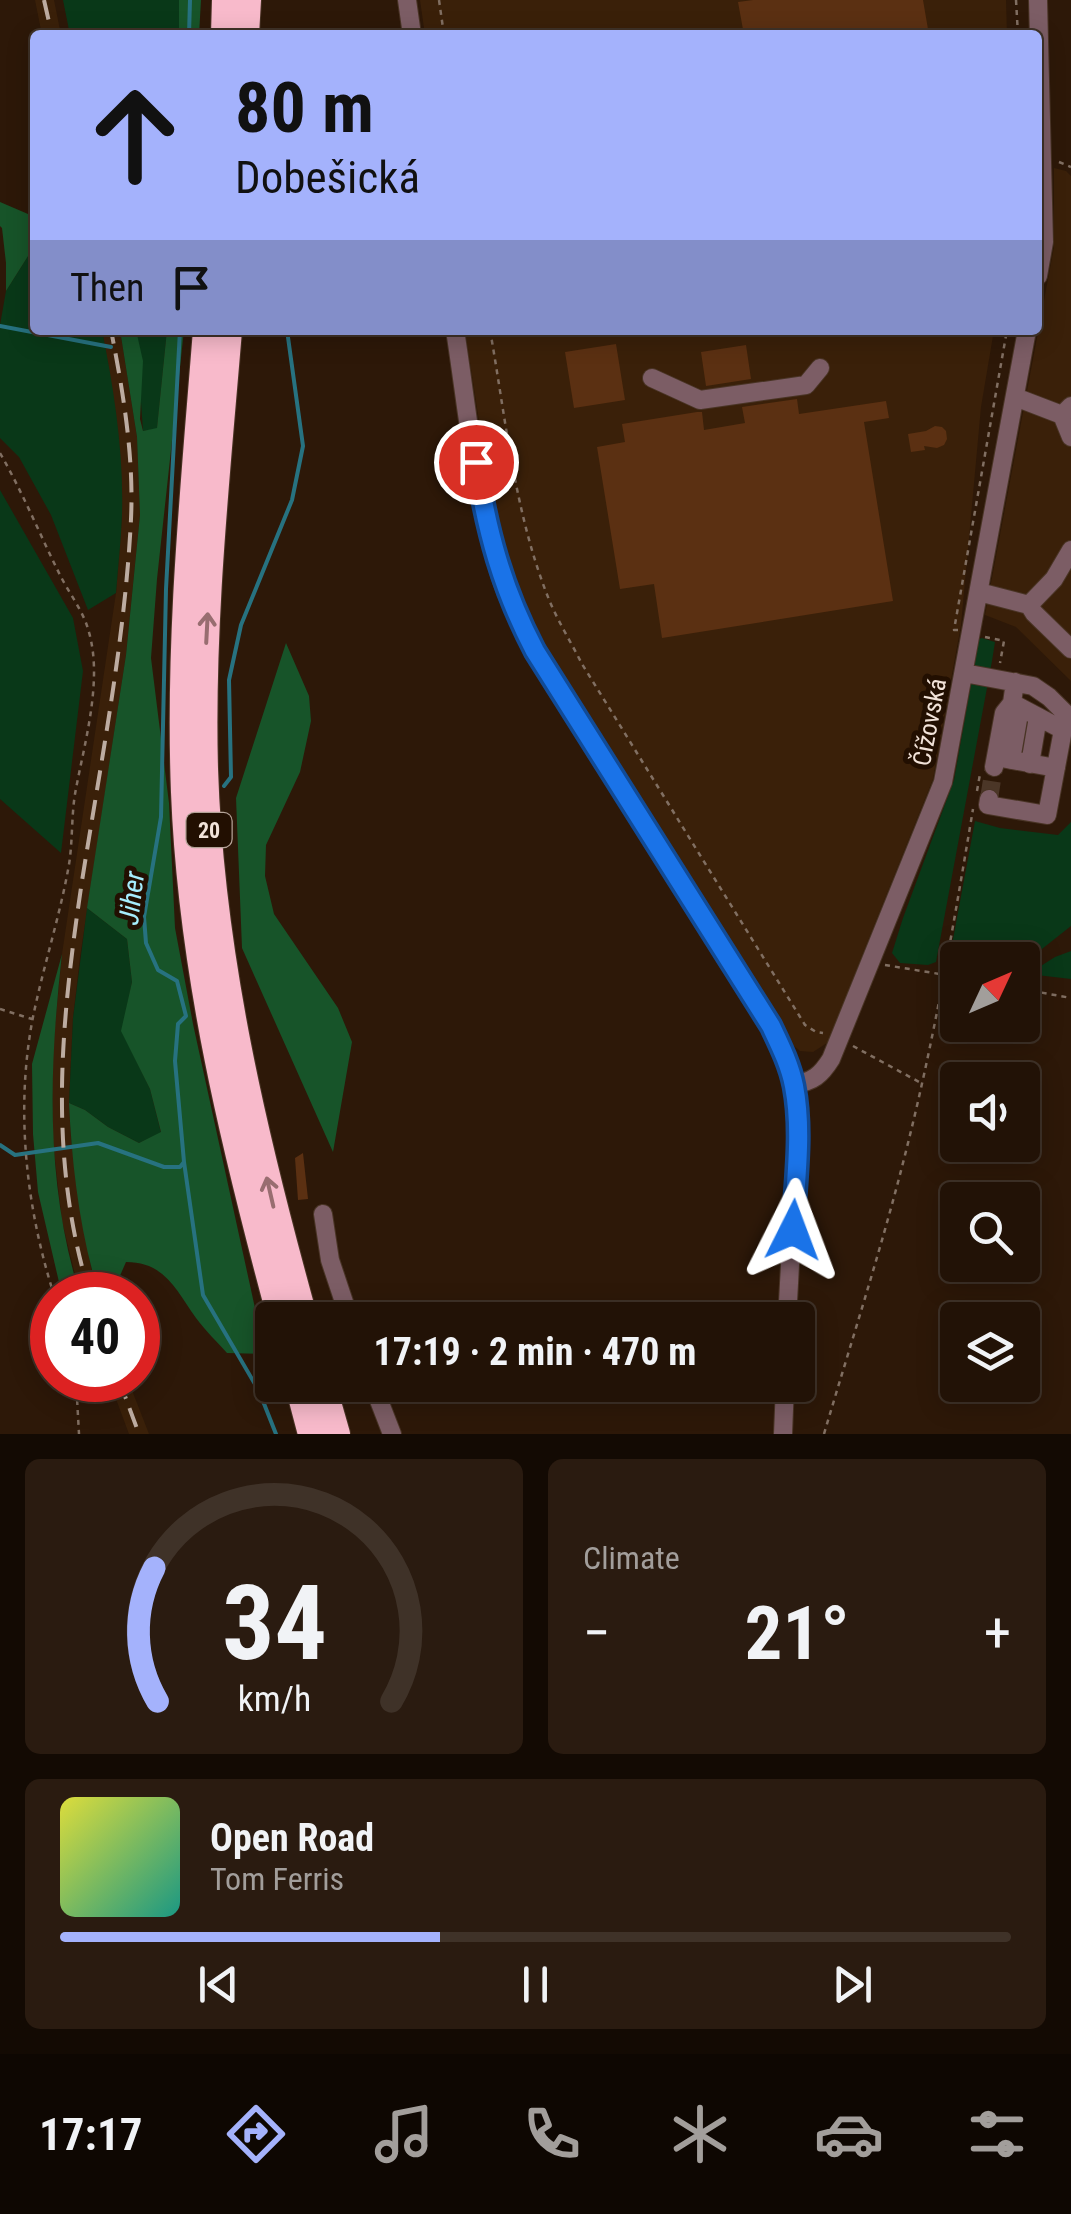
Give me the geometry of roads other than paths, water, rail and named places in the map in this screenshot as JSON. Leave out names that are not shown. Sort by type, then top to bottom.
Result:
[{"type":"highway","points":[[225,30],[226,0]]},
{"type":"highway","points":[[245,30],[247,0]]},
{"type":"highway","name":"20","points":[[208,335],[186,609],[185,794],[194,910],[220,1074],[277,1302]]},
{"type":"highway","name":"20","points":[[228,335],[203,699],[212,886],[242,1074],[299,1302]]},
{"type":"highway","points":[[304,1402],[312,1434]]},
{"type":"highway","points":[[327,1402],[336,1434]]},
{"type":"street","points":[[407,0],[411,30]]},
{"type":"street","points":[[1038,0],[1039,30]]},
{"type":"street","points":[[1042,161],[1042,253]]},
{"type":"street","points":[[457,335],[482,500],[502,581],[516,616],[771,1026],[794,1084],[798,1146],[788,1302]]},
{"type":"street","name":"Čížovská","points":[[794,1084],[808,1083],[823,1071],[840,1040],[943,782],[1027,335]]},
{"type":"street","points":[[652,378],[700,400],[806,385],[820,368]]},
{"type":"street","points":[[1015,397],[1066,410],[1071,437]]},
{"type":"street","points":[[1029,605],[1054,579],[1071,550]]},
{"type":"street","points":[[979,592],[1029,605],[1071,649]]},
{"type":"street","points":[[964,673],[1033,686],[1066,714],[1047,816],[988,805],[983,796]]},
{"type":"street","points":[[1006,679],[1016,706],[996,761],[1056,768]]},
{"type":"street","points":[[1016,706],[1063,730]]},
{"type":"street","points":[[1030,764],[1038,717]]},
{"type":"street","points":[[323,1214],[330,1260],[344,1302]]},
{"type":"street","points":[[380,1402],[392,1434]]},
{"type":"street","points":[[783,1434],[784,1402]]},
{"type":"waterway","name":"Jiher","points":[[189,30],[190,0]]},
{"type":"waterway","points":[[0,326],[30,332]]},
{"type":"waterway","points":[[48,335],[111,347]]},
{"type":"waterway","name":"Jiher","points":[[180,335],[166,589],[161,817],[144,917],[146,943],[158,970],[177,981],[186,1016],[178,1024],[175,1061],[184,1162],[203,1295],[259,1391],[276,1434]]},
{"type":"waterway","points":[[224,786],[231,777],[229,680],[241,625],[292,500],[303,446],[288,335]]},
{"type":"waterway","points":[[0,1145],[15,1155],[98,1143],[164,1167],[180,1167],[184,1162]]},
{"type":"tunnel","points":[[989,799],[994,767]]},
{"type":"railway","points":[[44,0],[51,30]]},
{"type":"railway","points":[[84,1272],[68,1192],[62,1089],[68,986],[118,655],[131,519],[129,448],[112,335]]},
{"type":"railway","points":[[127,1402],[139,1434]]}]
